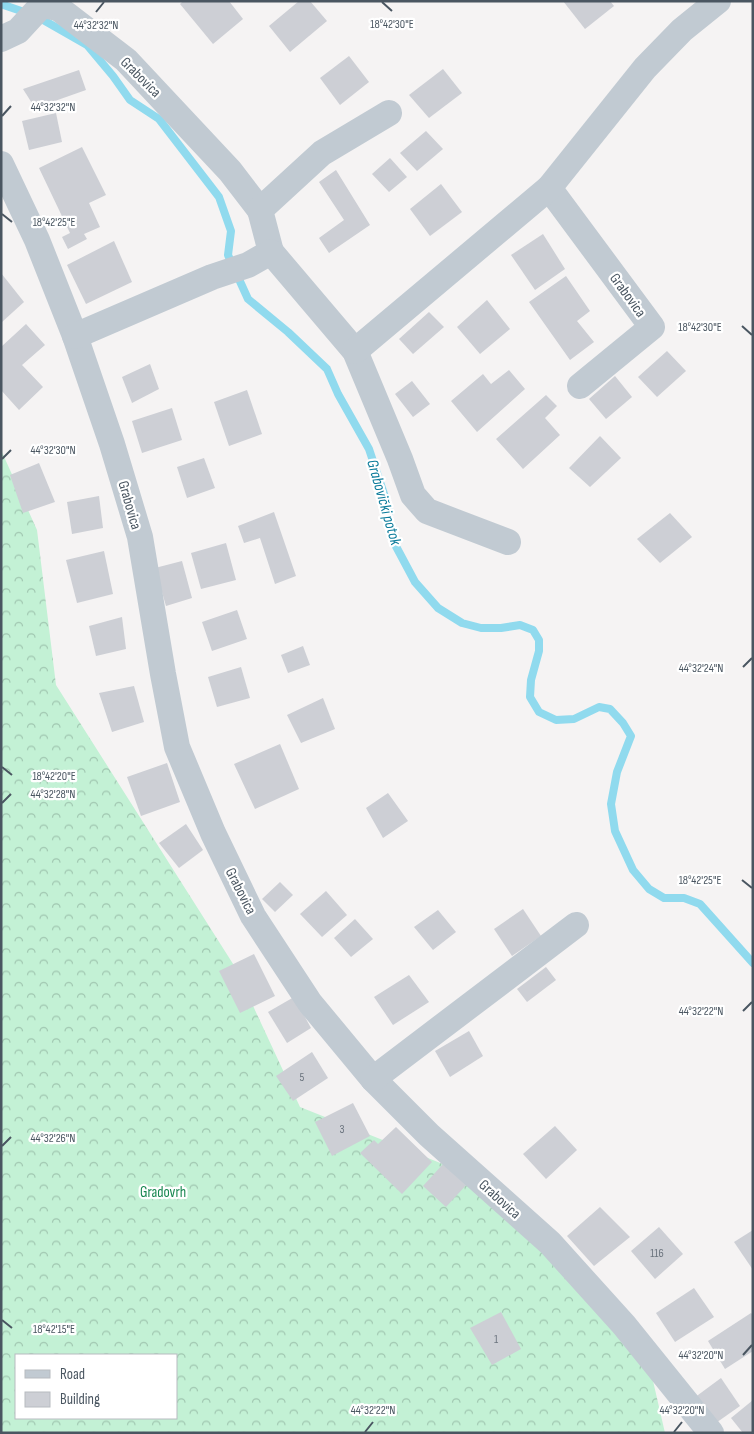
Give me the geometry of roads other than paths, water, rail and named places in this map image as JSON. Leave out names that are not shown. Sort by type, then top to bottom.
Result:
[{"type":"street","points":[[355,351],[549,188],[644,68],[682,30],[718,1]]},
{"type":"street","name":"Grabovica","points":[[9,35],[56,5],[126,60],[230,172],[260,210],[271,252],[355,351],[400,459],[412,495],[427,511],[508,542]]},
{"type":"street","points":[[260,210],[322,153],[389,113]]},
{"type":"street","name":"Grabovica","points":[[1,164],[37,240],[75,336],[112,444],[140,538],[177,747],[213,833],[253,916],[310,1003],[373,1079],[429,1135],[550,1244],[624,1325],[711,1433]]},
{"type":"street","name":"Grabovica","points":[[549,188],[652,328],[580,386]]},
{"type":"street","points":[[75,336],[212,277],[248,265],[271,252]]},
{"type":"street","points":[[373,1079],[576,925]]},
{"type":"waterway","name":"Grabovički potok","points":[[1,4],[27,13]]},
{"type":"waterway","name":"Grabovički potok","points":[[38,17],[87,45],[130,100],[159,119],[219,197],[231,231],[228,255],[248,299],[288,332],[327,369],[338,394],[369,449],[388,506],[391,537],[415,582],[438,608],[462,623],[481,628],[501,628],[520,625],[533,630],[539,640],[539,651],[531,680],[530,697],[539,712],[556,720],[574,719],[599,707],[610,709],[623,723],[631,736],[617,772],[611,804],[615,831],[633,870],[649,889],[664,898],[684,898],[700,904],[753,963]]},
{"type":"park label","name":"Gradovrh","points":[[163,1192]]}]
